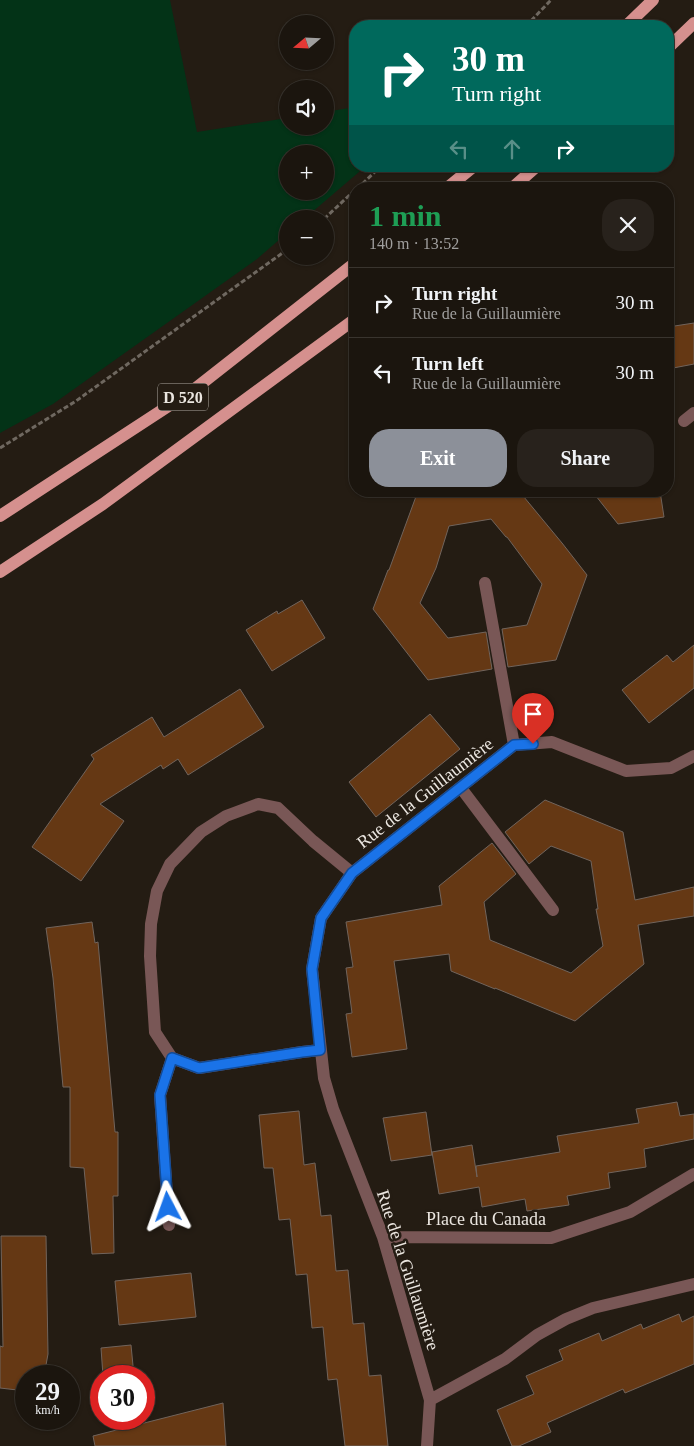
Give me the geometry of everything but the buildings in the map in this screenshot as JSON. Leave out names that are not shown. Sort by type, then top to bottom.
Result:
[{"type":"main road","points":[[632,20],[653,0]]},
{"type":"main road","points":[[674,42],[694,23]]},
{"type":"main road","points":[[455,182],[467,172]]},
{"type":"main road","points":[[519,182],[530,172]]},
{"type":"main road","name":"D 520","points":[[0,516],[196,388],[349,268]]},
{"type":"main road","name":"D 520","points":[[0,572],[103,504],[349,323]]},
{"type":"street","points":[[684,421],[694,413]]},
{"type":"street","points":[[485,583],[514,745]]},
{"type":"street","name":"Rue de la Guillaumière","points":[[427,1446],[430,1400],[383,1237],[332,1109],[324,1078],[312,969],[321,918],[352,873],[514,745],[552,742],[626,770],[671,768],[694,756]]},
{"type":"street","points":[[461,788],[553,910]]},
{"type":"street","name":"Rue de la Guillaumière","points":[[172,1058],[155,1032],[150,924],[158,891],[170,864],[194,838],[226,816],[258,804],[272,806],[278,808],[330,856],[352,873]]},
{"type":"street","points":[[169,1225],[160,1095],[172,1058],[199,1068],[320,1050]]},
{"type":"street","name":"Place du Canada","points":[[383,1237],[551,1238],[630,1212],[694,1174]]},
{"type":"street","points":[[430,1400],[505,1359],[537,1335],[566,1319],[593,1308],[694,1284]]},
{"type":"path","points":[[532,20],[550,0]]},
{"type":"path","points":[[364,182],[375,172]]},
{"type":"path","points":[[334,210],[349,196]]},
{"type":"path","points":[[0,448],[76,401],[279,255]]},
{"type":"green space","points":[[0,0],[170,0],[197,132],[279,119],[279,135],[334,135],[334,110],[349,108],[349,172],[359,172],[334,193],[334,145],[279,145],[279,200],[326,200],[315,210],[279,210],[279,240],[257,259],[53,404],[0,433]]},
{"type":"route","points":[[168,1207],[160,1095],[172,1058],[199,1068],[320,1050],[312,969],[321,918],[352,873],[514,745],[533,744]]}]
